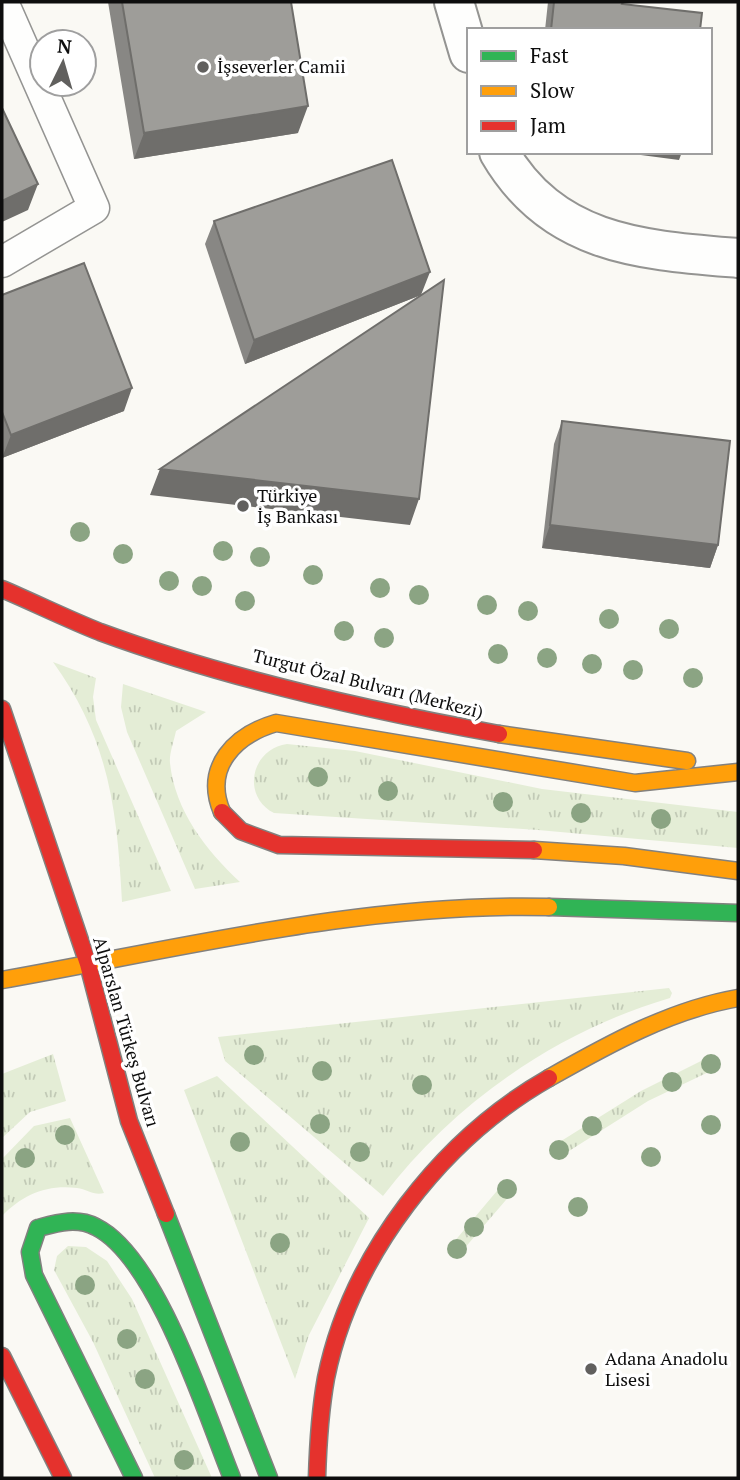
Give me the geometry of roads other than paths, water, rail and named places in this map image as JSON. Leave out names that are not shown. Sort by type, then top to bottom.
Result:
[{"type":"main road","name":"Turgut Özal Bulvarı (Merkezi)","points":[[2,589],[117,638],[311,693],[481,732],[635,755],[738,766]]},
{"type":"main road","name":"Alparslan Türkeş Bulvarı","points":[[2,709],[88,964],[129,1121],[268,1478]]},
{"type":"main road","points":[[738,772],[635,783],[275,723],[241,738],[225,757],[215,783],[217,803],[229,822],[249,837],[279,845],[515,851],[674,860],[738,871]]},
{"type":"main road","points":[[2,981],[376,914],[478,905],[738,914]]},
{"type":"main road","points":[[317,1478],[316,1447],[328,1367],[348,1305],[379,1248],[418,1192],[491,1118],[545,1080],[645,1027],[715,1001],[738,998]]},
{"type":"main road","points":[[134,1478],[34,1275],[30,1252],[38,1228],[56,1220],[89,1223],[120,1242],[155,1288],[232,1478]]},
{"type":"main road","points":[[2,1356],[62,1478]]},
{"type":"street","points":[[454,2],[467,46]]},
{"type":"street","points":[[500,154],[523,188],[561,219],[607,239],[639,248],[738,258]]},
{"type":"lane","points":[[2,262],[94,208],[3,2]]},
{"type":"place","name":"İşseverler Camii","points":[[203,67]]},
{"type":"place","name":"Türkiye İş Bankası","points":[[243,506]]},
{"type":"place","name":"Adana Anadolu Lisesi","points":[[591,1369]]}]
